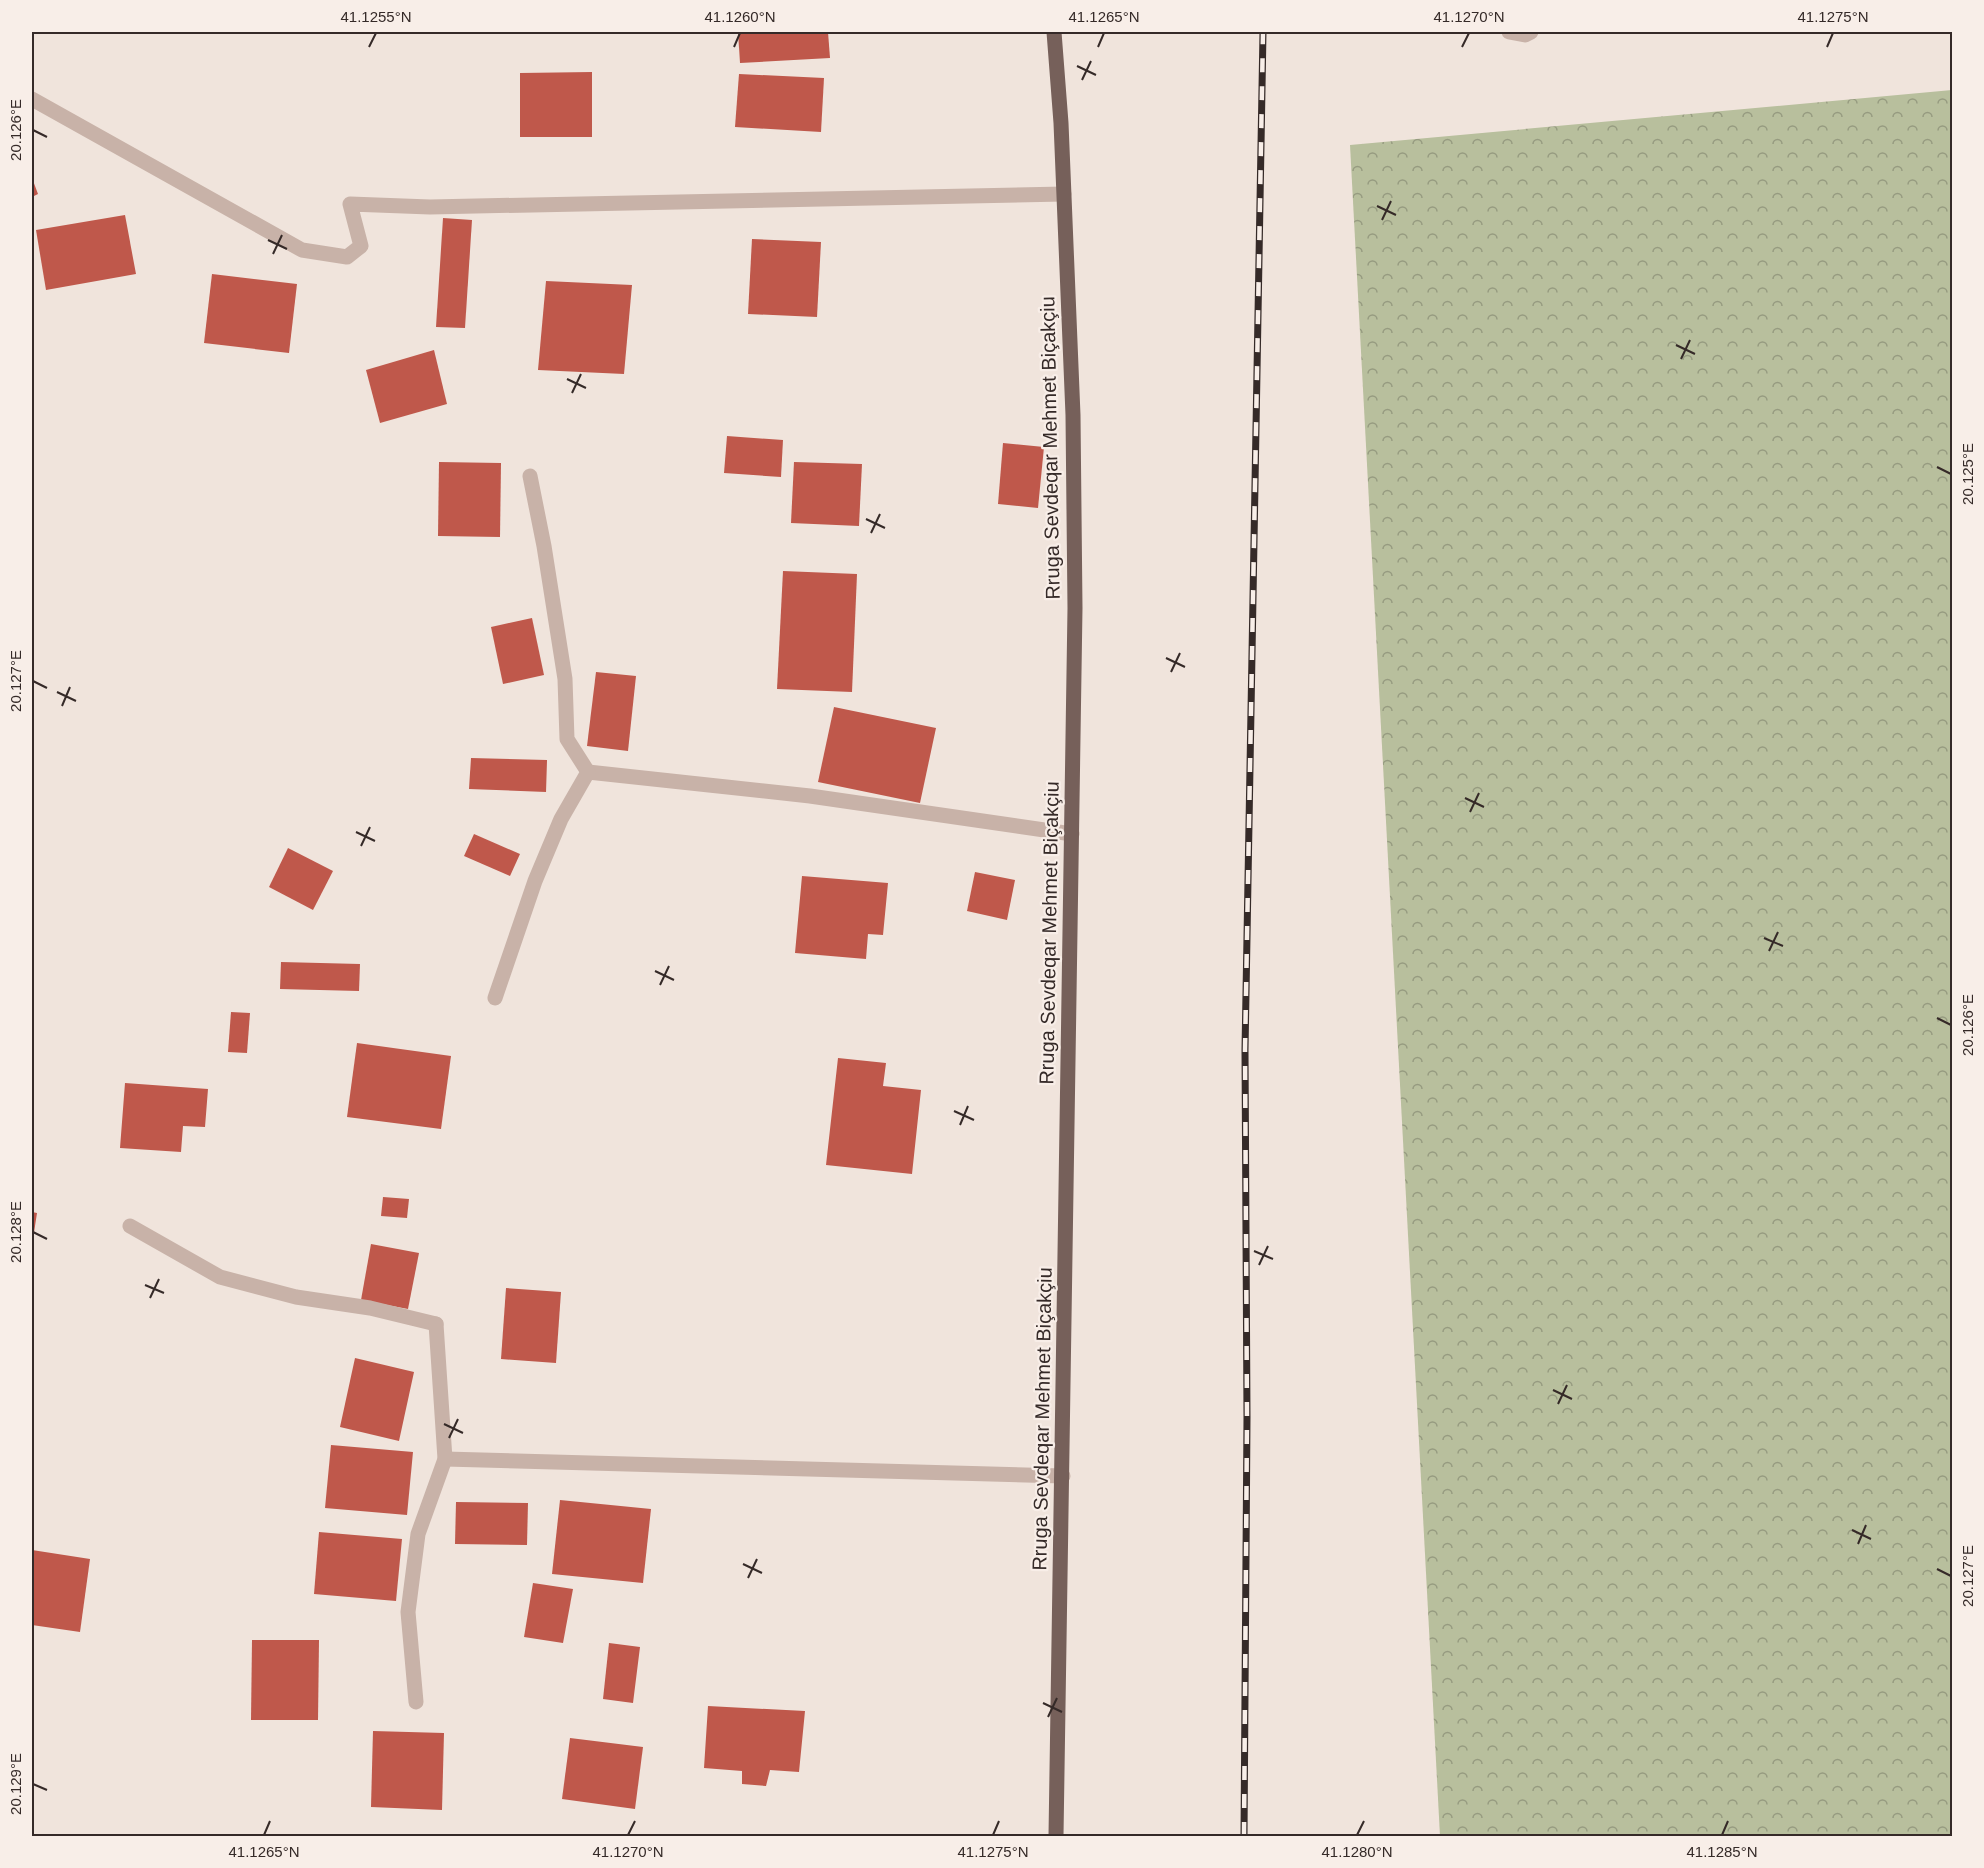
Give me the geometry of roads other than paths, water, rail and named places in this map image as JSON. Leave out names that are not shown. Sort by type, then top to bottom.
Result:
[{"type":"main road","name":"Rruga Sevdeqar Mehmet Biçakçiu","points":[[1054,32],[1061,123],[1073,426],[1075,608],[1056,1836]]},
{"type":"street","points":[[1509,32],[1525,35],[1531,32]]},
{"type":"street","points":[[32,99],[302,250],[347,257],[361,246],[350,204],[430,207],[1064,194]]},
{"type":"street","points":[[530,476],[544,546],[565,679],[567,739],[588,772]]},
{"type":"street","points":[[588,772],[810,796],[1072,834]]},
{"type":"street","points":[[495,998],[517,931],[561,819],[588,772]]},
{"type":"street","points":[[130,1226],[220,1276],[296,1297],[370,1308],[436,1324],[445,1459],[418,1534],[409,1601],[416,1702]]},
{"type":"street","points":[[445,1459],[1063,1476]]},
{"type":"railway","points":[[1244,1836],[1247,1417],[1245,1050],[1263,32]]}]
